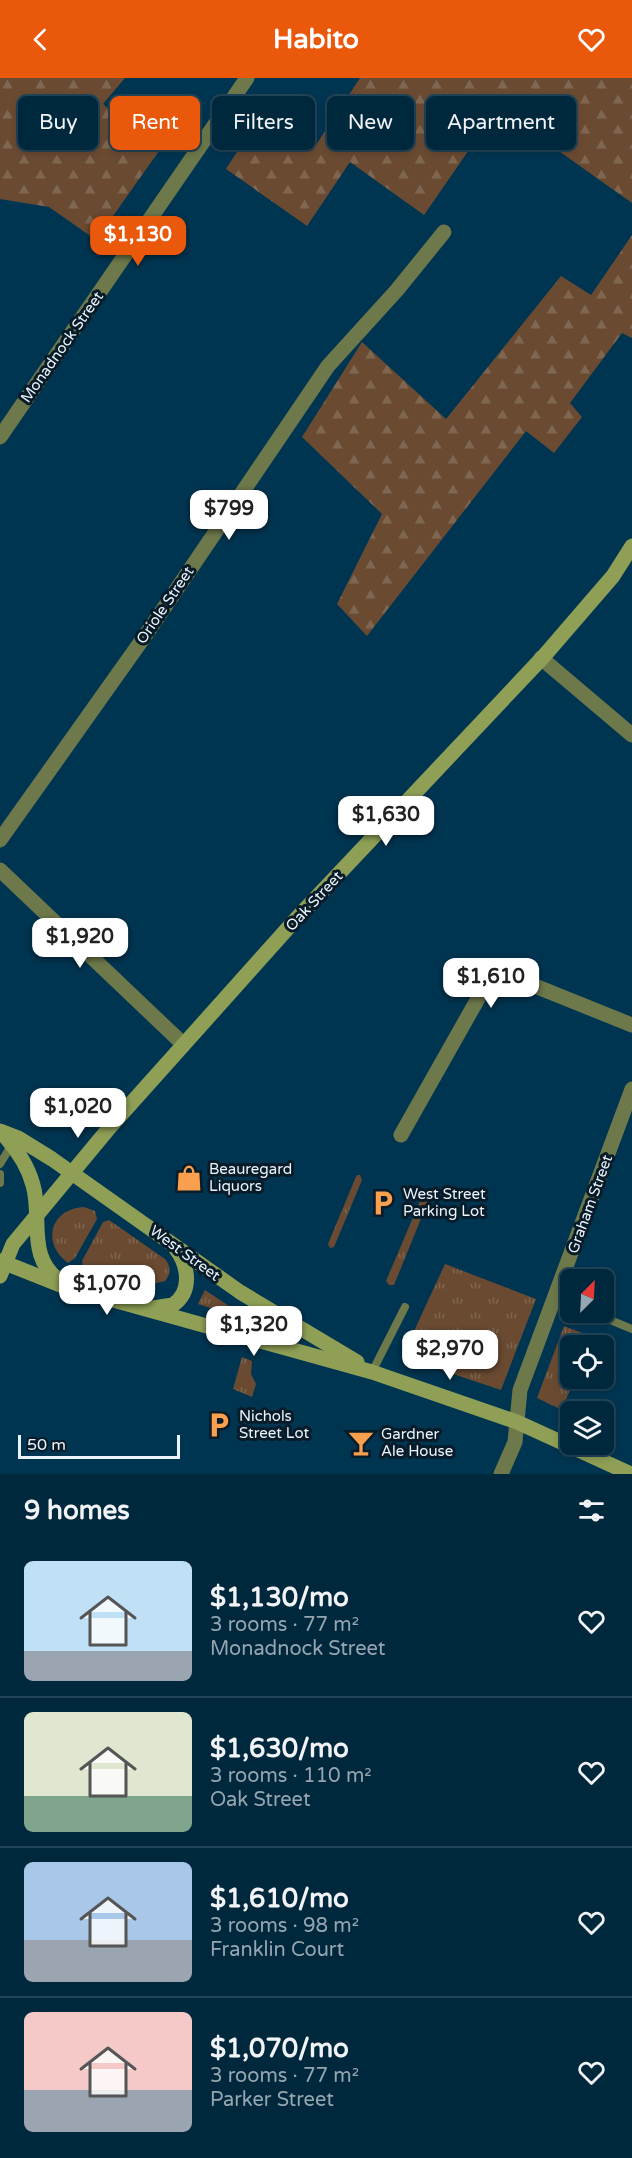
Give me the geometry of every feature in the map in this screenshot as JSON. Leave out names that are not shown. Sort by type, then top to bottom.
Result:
[{"type":"main road","name":"Oak Street","points":[[1,1263],[35,1216],[183,1044],[297,918],[541,658],[613,576],[632,546]]},
{"type":"main road","name":"West Street","points":[[0,1131],[18,1138],[72,1173],[259,1304],[372,1371]]},
{"type":"main road","name":"West Street","points":[[0,1131],[22,1160],[33,1185],[36,1200],[38,1248],[47,1268],[61,1282],[79,1291]]},
{"type":"main road","points":[[144,1309],[173,1305],[183,1292],[187,1276],[185,1264],[171,1242]]},
{"type":"main road","points":[[1,1263],[79,1291],[372,1371],[517,1422],[631,1474]]},
{"type":"street","name":"Monadnock Street","points":[[0,437],[247,78]]},
{"type":"street","name":"Oriole Street","points":[[0,840],[147,633],[328,366],[397,290],[444,232]]},
{"type":"street","points":[[541,658],[632,735]]},
{"type":"street","points":[[0,870],[183,1044]]},
{"type":"street","points":[[401,1135],[484,988],[490,980],[498,976],[515,978],[632,1025]]},
{"type":"street","name":"Graham Street","points":[[501,1474],[515,1442],[520,1390],[632,1089]]},
{"type":"lane","points":[[0,1164],[12,1144]]},
{"type":"lane","points":[[0,1174],[0,1183]]},
{"type":"lane","points":[[555,1299],[560,1301]]},
{"type":"lane","points":[[372,1371],[405,1307]]},
{"type":"lane","points":[[614,1322],[632,1329]]},
{"type":"green space","points":[[0,78],[125,78],[103,104],[110,110],[110,150],[159,151],[96,240],[49,207],[0,199]]},
{"type":"green space","points":[[360,78],[632,78],[632,203],[557,150],[576,150],[576,96],[426,96],[426,150],[469,150],[424,215],[350,162],[307,226],[226,169],[238,150],[315,150],[327,128],[327,150],[414,150],[414,96],[348,96]]},
{"type":"green space","points":[[632,235],[632,338],[622,333],[570,403],[582,417],[554,453],[526,431],[367,636],[337,604],[382,514],[302,437],[362,342],[446,419],[561,276],[591,295]]},
{"type":"green space","points":[[357,1175],[360,1175],[362,1180],[334,1247],[330,1248],[328,1244],[355,1179]]},
{"type":"green space","points":[[423,1194],[428,1195],[429,1199],[394,1285],[389,1285],[386,1281]]},
{"type":"green space","points":[[84,1207],[95,1211],[97,1219],[75,1258],[68,1263],[54,1246],[53,1228],[63,1214],[72,1209]]},
{"type":"green space","points":[[109,1220],[165,1259],[170,1270],[165,1281],[152,1284],[83,1267],[82,1261],[103,1222]]},
{"type":"green space","points":[[445,1264],[536,1299],[501,1390],[402,1357]]},
{"type":"green space","points":[[205,1290],[238,1312],[238,1317],[198,1304]]},
{"type":"green space","points":[[564,1326],[587,1335],[561,1335]]},
{"type":"green space","points":[[560,1337],[560,1389],[570,1389],[565,1401],[560,1401],[560,1409],[537,1398]]},
{"type":"green space","points":[[242,1357],[252,1361],[251,1374],[256,1384],[252,1397],[233,1389]]},
{"type":"place","name":"Beauregard Liquors","points":[[189,1178]]},
{"type":"place","name":"West Street Parking Lot","points":[[383,1203]]},
{"type":"place","name":"Nichols Street Lot","points":[[219,1425]]},
{"type":"place","name":"Gardner Ale House","points":[[361,1443]]}]
